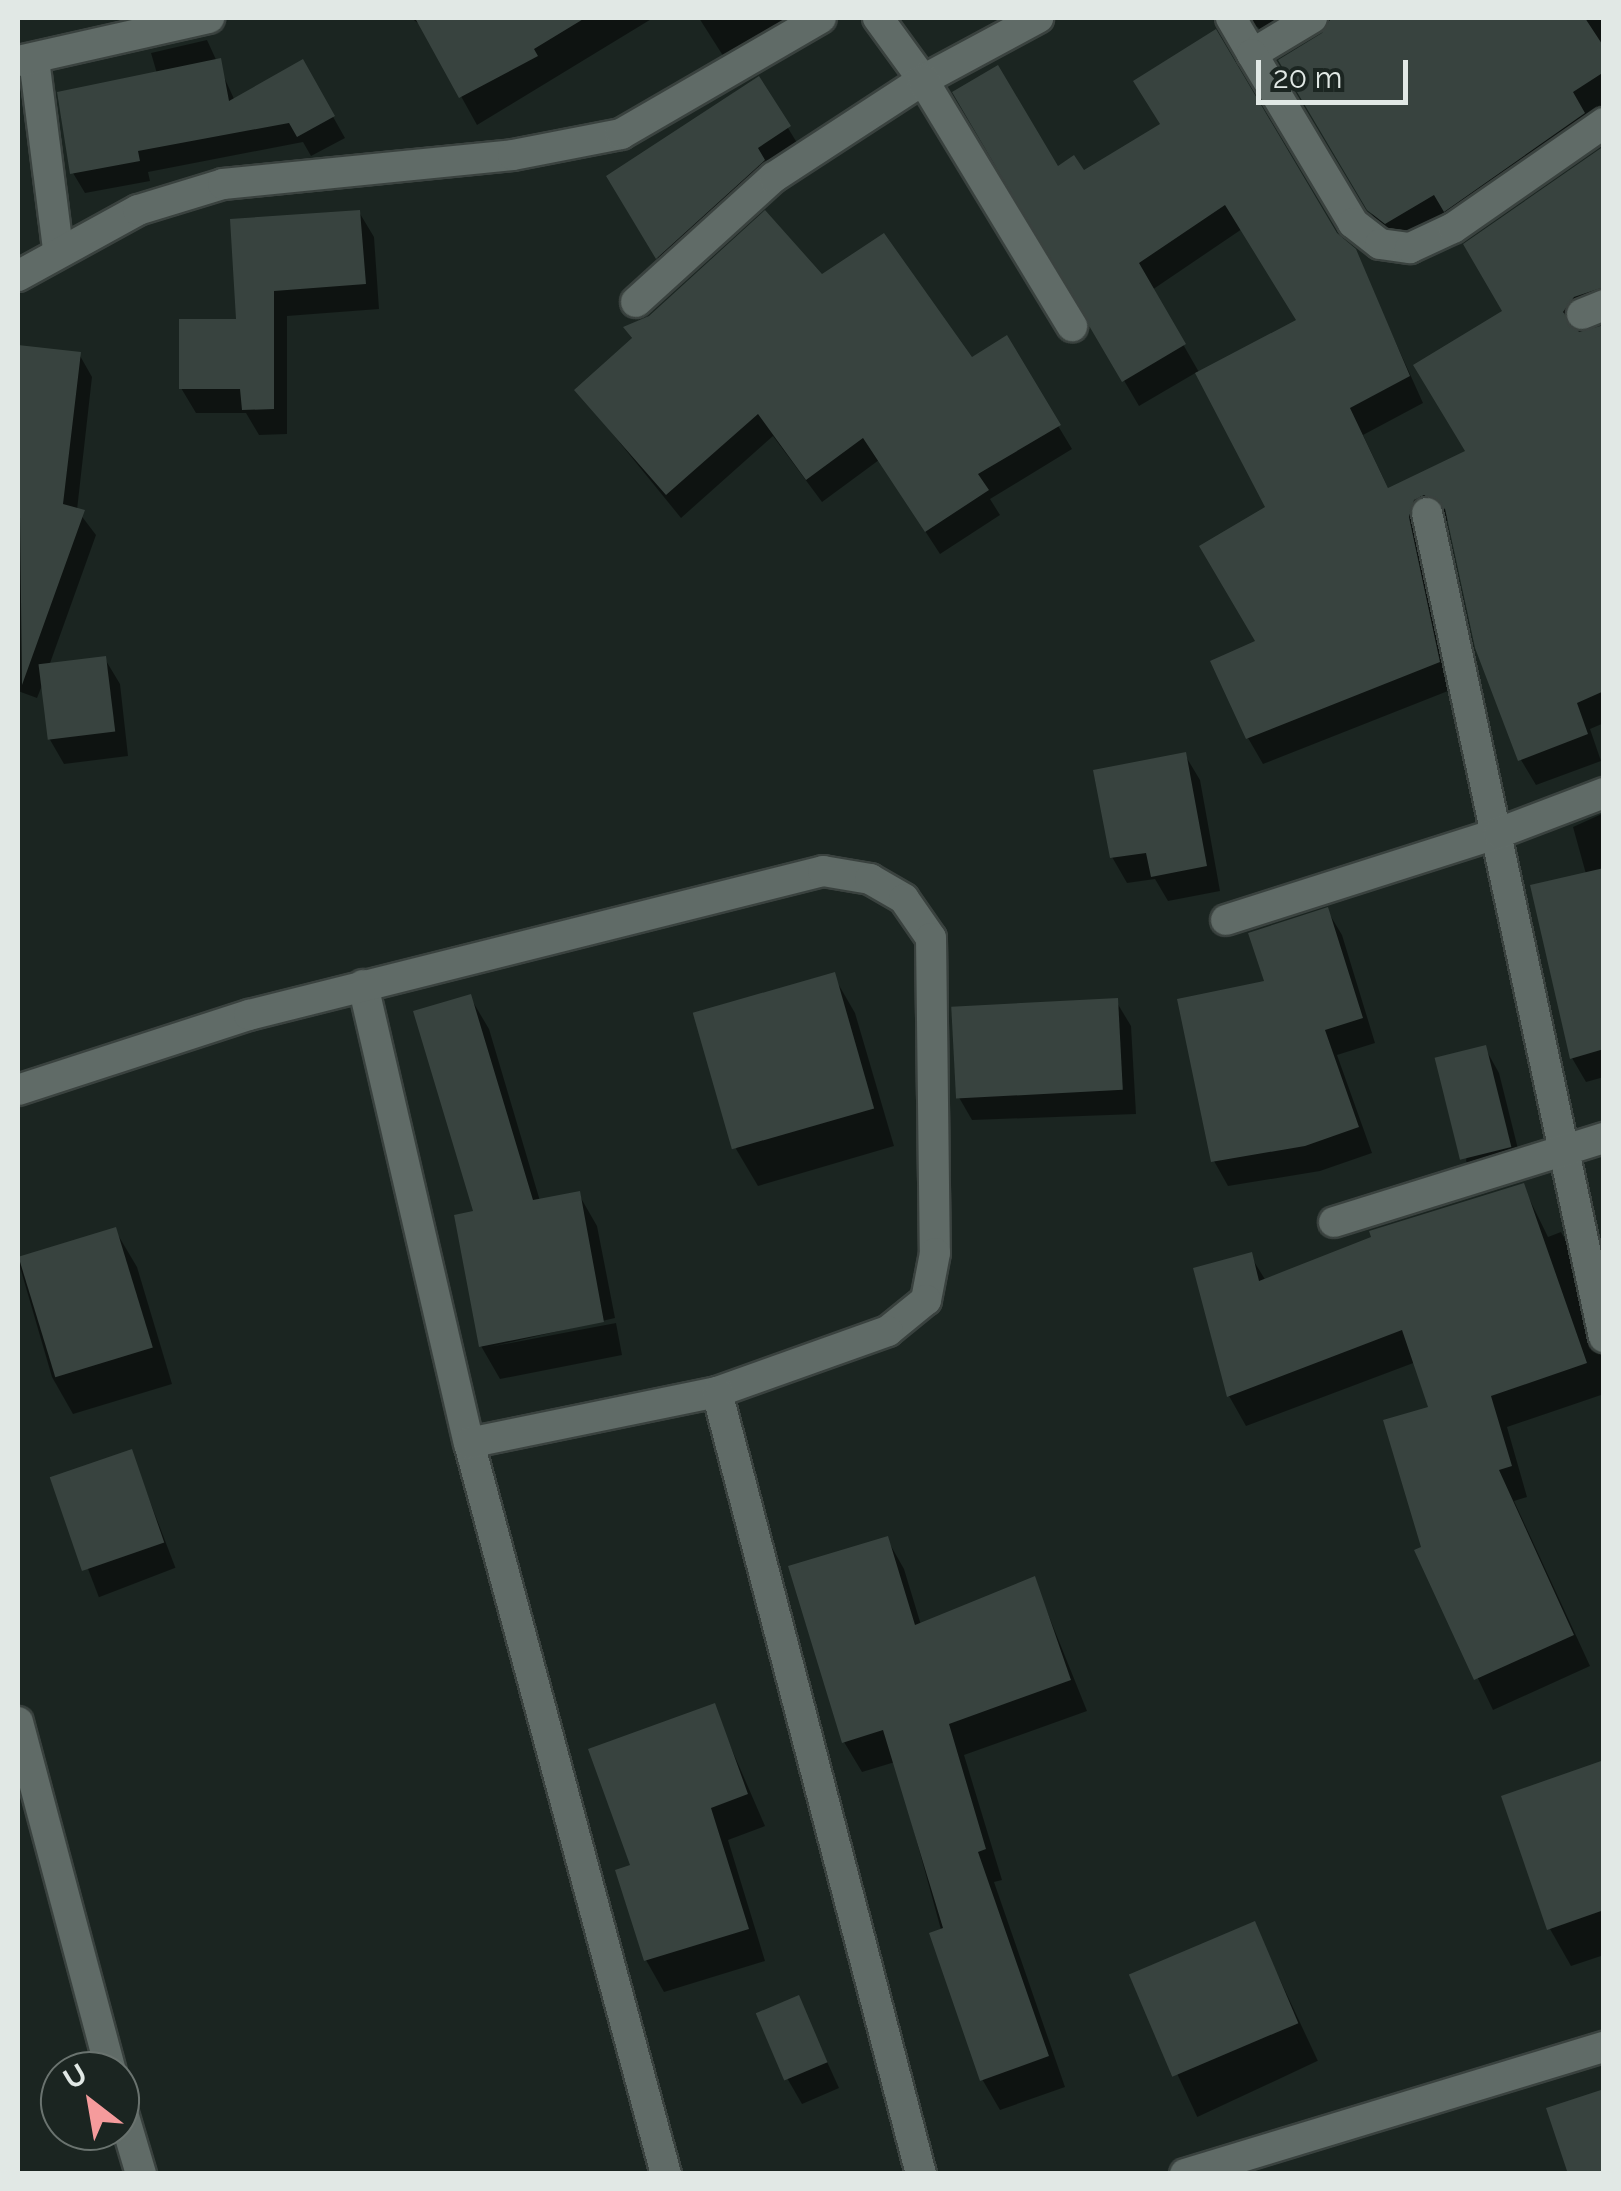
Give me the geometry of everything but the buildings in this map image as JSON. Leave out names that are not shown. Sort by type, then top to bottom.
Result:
[{"type":"street","points":[[58,250],[26,60],[208,18]]},
{"type":"street","points":[[18,276],[58,250],[138,210],[223,184],[514,155],[621,134],[821,18]]},
{"type":"street","points":[[878,18],[922,80],[1072,326]]},
{"type":"street","points":[[636,302],[774,177],[922,80],[1038,18]]},
{"type":"street","points":[[1231,18],[1353,224],[1380,244],[1410,248],[1453,228],[1604,123]]},
{"type":"street","points":[[1252,54],[1312,18]]},
{"type":"street","points":[[1427,513],[1499,834],[1561,1153],[1604,1337]]},
{"type":"street","points":[[1226,920],[1499,834],[1604,792]]},
{"type":"street","points":[[18,1090],[249,1015],[823,871],[870,879],[904,899],[931,938],[935,1253],[926,1300],[888,1331],[717,1392],[469,1444]]},
{"type":"street","points":[[364,986],[469,1444],[666,2174]]},
{"type":"street","points":[[1334,1222],[1604,1138]]},
{"type":"street","points":[[717,1392],[921,2174]]},
{"type":"street","points":[[18,1722],[105,2051]]},
{"type":"street","points":[[1185,2174],[1604,2047]]}]
